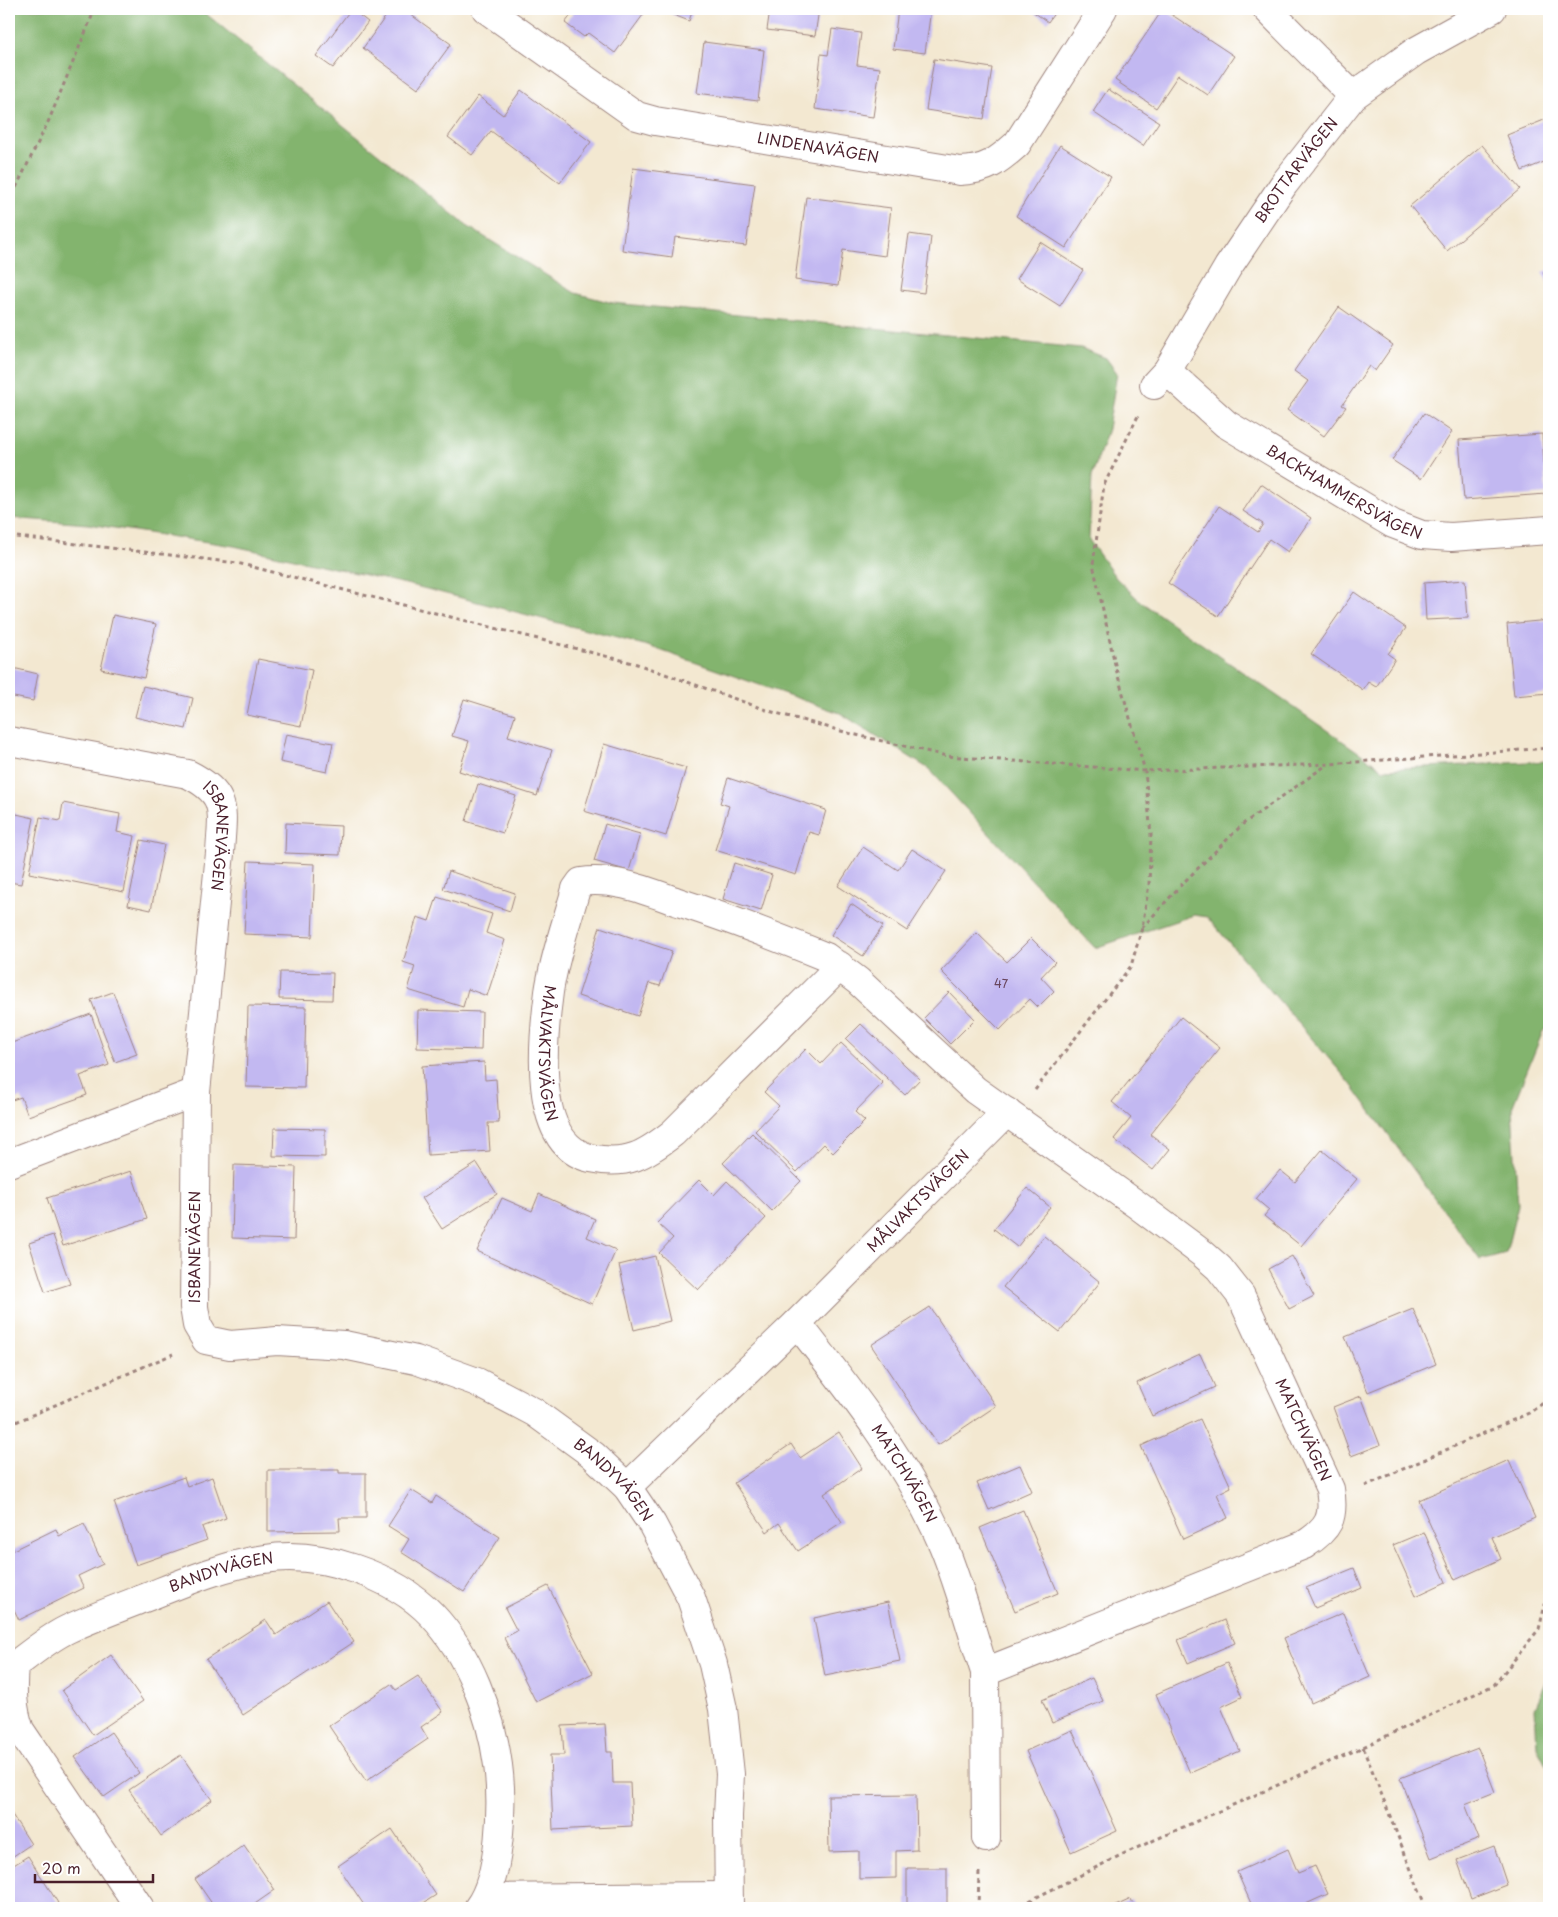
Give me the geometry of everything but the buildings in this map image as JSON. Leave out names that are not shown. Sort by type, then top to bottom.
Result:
[{"type":"street","name":"LINDENAVÄGEN","points":[[486,9],[637,116],[655,121],[960,171],[977,170],[998,161],[1017,144],[1103,9]]},
{"type":"street","points":[[1267,9],[1354,96]]},
{"type":"street","name":"BROTTARVÄGEN","points":[[1161,378],[1228,268],[1284,184],[1354,96],[1416,51],[1492,9]]},
{"type":"street","name":"BACKHAMMERSVÄGEN","points":[[1161,378],[1226,424],[1393,524],[1422,535],[1451,537],[1549,530]]},
{"type":"street","name":"ISBANEVÄGEN","points":[[9,741],[188,774],[205,782],[218,796],[222,814],[220,853],[196,1092],[194,1307],[197,1324],[206,1340]]},
{"type":"street","name":"MÅLVAKTSVÄGEN","points":[[627,1487],[797,1323],[1007,1112],[975,1090],[840,966],[776,937],[640,889],[604,881],[581,882],[576,889],[549,990],[545,1050],[546,1088],[549,1112],[557,1133],[568,1147],[586,1157],[606,1161],[626,1160],[648,1152],[673,1133],[840,966]]},
{"type":"street","points":[[9,1163],[196,1092]]},
{"type":"street","name":"MATCHVÄGEN","points":[[985,1672],[1304,1545],[1320,1535],[1331,1519],[1332,1501],[1326,1480],[1241,1296],[1232,1282],[1196,1248],[1007,1112]]},
{"type":"street","name":"MATCHVÄGEN","points":[[797,1323],[873,1422],[925,1508],[944,1546],[985,1672],[986,1838]]},
{"type":"street","name":"BANDYVÄGEN","points":[[140,1908],[20,1730],[14,1712],[11,1667],[67,1630],[226,1567],[266,1558],[304,1558],[341,1563],[372,1575],[408,1595],[432,1615],[456,1648],[477,1686],[494,1736],[499,1776],[499,1817],[495,1858],[482,1903],[728,1902],[730,1774],[723,1709],[714,1664],[691,1598],[652,1524],[627,1487],[593,1455],[534,1412],[477,1382],[416,1360],[344,1345],[277,1341],[230,1345],[206,1340]]},
{"type":"path","points":[[9,202],[49,120],[95,9]]},
{"type":"path","points":[[1007,1112],[1035,1090],[1109,997],[1131,966],[1142,928],[1149,884],[1151,835],[1146,771],[1116,670],[1093,564],[1104,485],[1161,378]]},
{"type":"path","points":[[9,536],[237,563],[637,664],[769,711],[852,734],[946,756],[1146,771],[1328,764],[1549,748]]},
{"type":"path","points":[[1142,928],[1183,882],[1243,824],[1328,764]]},
{"type":"path","points":[[9,1425],[206,1340]]},
{"type":"path","points":[[1332,1501],[1529,1413],[1549,1400]]},
{"type":"path","points":[[1015,1908],[1123,1854],[1363,1747],[1494,1685],[1539,1628],[1549,1589]]},
{"type":"path","points":[[1363,1747],[1426,1908]]},
{"type":"green space","points":[[9,9],[200,9],[467,226],[575,293],[613,303],[1081,348],[1106,358],[1117,373],[1108,429],[1092,476],[1089,540],[1116,578],[1141,602],[1383,769],[1549,761],[1549,1026],[1543,1031],[1512,1108],[1518,1205],[1506,1253],[1480,1260],[1350,1083],[1207,917],[1194,915],[1095,948],[929,769],[840,713],[648,646],[415,586],[234,546],[88,524],[9,518]]},
{"type":"green space","points":[[1549,1675],[1549,1770],[1537,1747],[1535,1708]]}]
